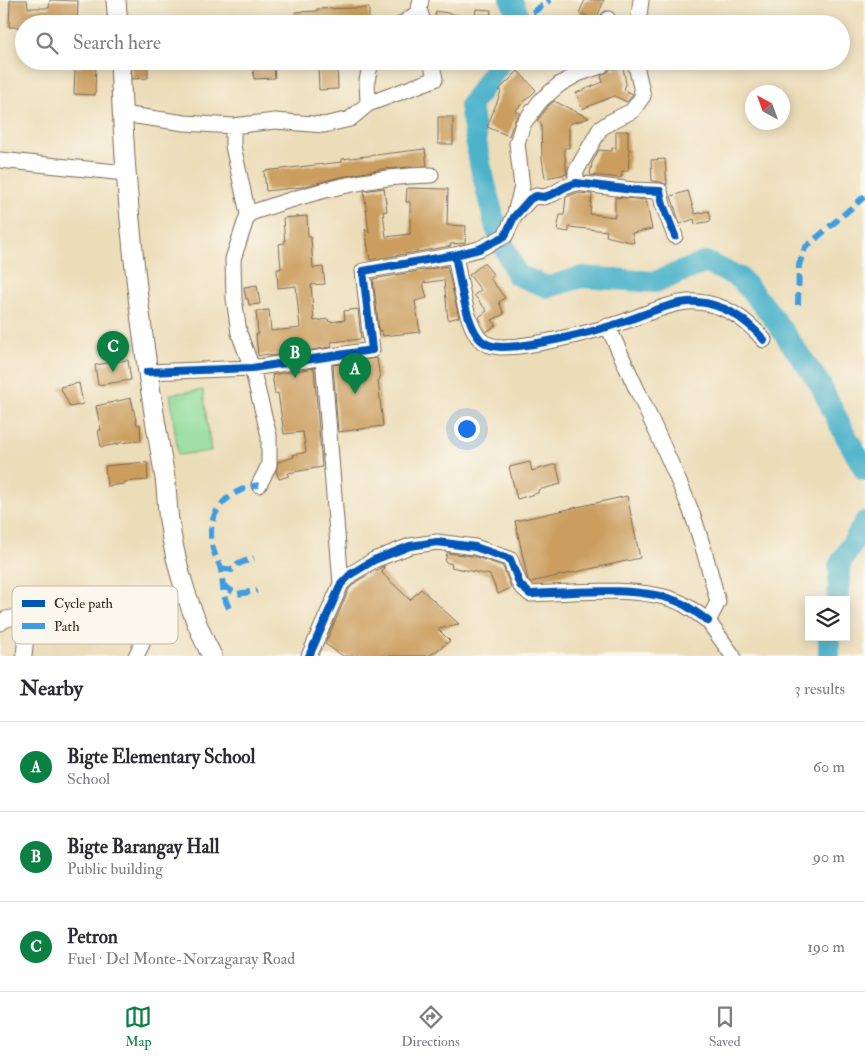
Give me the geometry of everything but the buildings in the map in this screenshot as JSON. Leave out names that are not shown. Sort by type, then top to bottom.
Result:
[{"type":"main road","points":[[116,0],[117,15]]},
{"type":"main road","points":[[120,70],[125,173],[134,267],[147,372],[166,484],[169,520],[185,594],[212,656]]},
{"type":"street","points":[[639,15],[641,0]]},
{"type":"street","points":[[368,104],[367,81],[369,70]]},
{"type":"street","points":[[122,114],[185,123],[233,126],[275,121],[324,125],[350,119],[368,104],[435,79],[433,70]]},
{"type":"street","points":[[147,372],[252,368],[372,350],[363,271],[455,255],[478,249],[505,236],[514,217],[522,187],[517,143],[523,124],[541,100],[554,89],[578,74],[590,70]]},
{"type":"street","points":[[576,183],[576,171],[600,129],[632,111],[643,96],[637,70]]},
{"type":"street","points":[[233,126],[233,146],[248,214],[234,259],[234,298],[239,333],[252,368],[269,436],[269,465],[259,484]]},
{"type":"street","points":[[0,160],[125,173]]},
{"type":"street","points":[[248,214],[317,191],[403,175],[430,174]]},
{"type":"street","points":[[514,217],[530,199],[536,196],[544,197],[553,194],[564,187],[576,183],[633,190],[660,191],[663,205],[675,236]]},
{"type":"street","points":[[455,255],[467,309],[475,333],[483,342],[495,346],[534,344],[608,326],[675,305],[696,302],[712,305],[738,315],[751,325],[764,340]]},
{"type":"street","points":[[608,326],[629,376],[657,430],[691,512],[709,564],[718,602],[708,621]]},
{"type":"street","points":[[323,357],[340,584]]},
{"type":"street","points":[[309,656],[340,584],[351,574],[374,560],[410,546],[437,542],[475,547],[510,559],[520,585],[530,594],[595,592],[654,595],[682,604],[708,621],[733,656]]},
{"type":"street","points":[[178,595],[185,594]]},
{"type":"street","points":[[0,623],[12,618]]},
{"type":"street","points":[[136,656],[142,644]]},
{"type":"green space","points":[[203,390],[211,451],[178,455],[170,394]]},
{"type":"waterway","points":[[511,0],[517,15]]},
{"type":"waterway","points":[[495,70],[470,106],[480,164],[496,228],[517,275],[548,287],[582,277],[655,282],[706,262],[740,278],[769,312],[820,384],[865,470]]},
{"type":"waterway","points":[[838,596],[839,566],[865,522]]},
{"type":"waterway","points":[[829,641],[829,656]]},
{"type":"marked path","points":[[529,15],[550,0]]},
{"type":"marked path","points":[[798,305],[799,265],[805,248],[865,196]]},
{"type":"marked path","points":[[229,608],[226,603],[221,570],[213,548],[212,522],[216,512],[229,497],[259,485]]},
{"type":"marked path","points":[[221,568],[232,570],[238,564],[254,558]]},
{"type":"marked path","points":[[223,585],[236,594],[257,591]]},
{"type":"cycle path","points":[[147,372],[252,368],[372,350],[363,271],[479,249],[505,236],[514,217],[530,199],[536,196],[544,197],[553,194],[576,183],[633,190],[660,191],[663,205],[675,236]]},
{"type":"cycle path","points":[[455,255],[467,313],[476,334],[486,344],[500,347],[519,346],[558,339],[611,326],[669,306],[688,302],[707,303],[735,314],[764,340]]},
{"type":"cycle path","points":[[309,656],[341,584],[351,574],[374,560],[410,546],[437,542],[475,547],[510,559],[520,585],[530,594],[587,591],[649,594],[683,604],[708,621]]},
{"type":"place","name":"Petron","points":[[113,372]]},
{"type":"place","name":"Bigte Barangay Hall","points":[[295,378]]},
{"type":"place","name":"Bigte Elementary School","points":[[355,394]]}]
